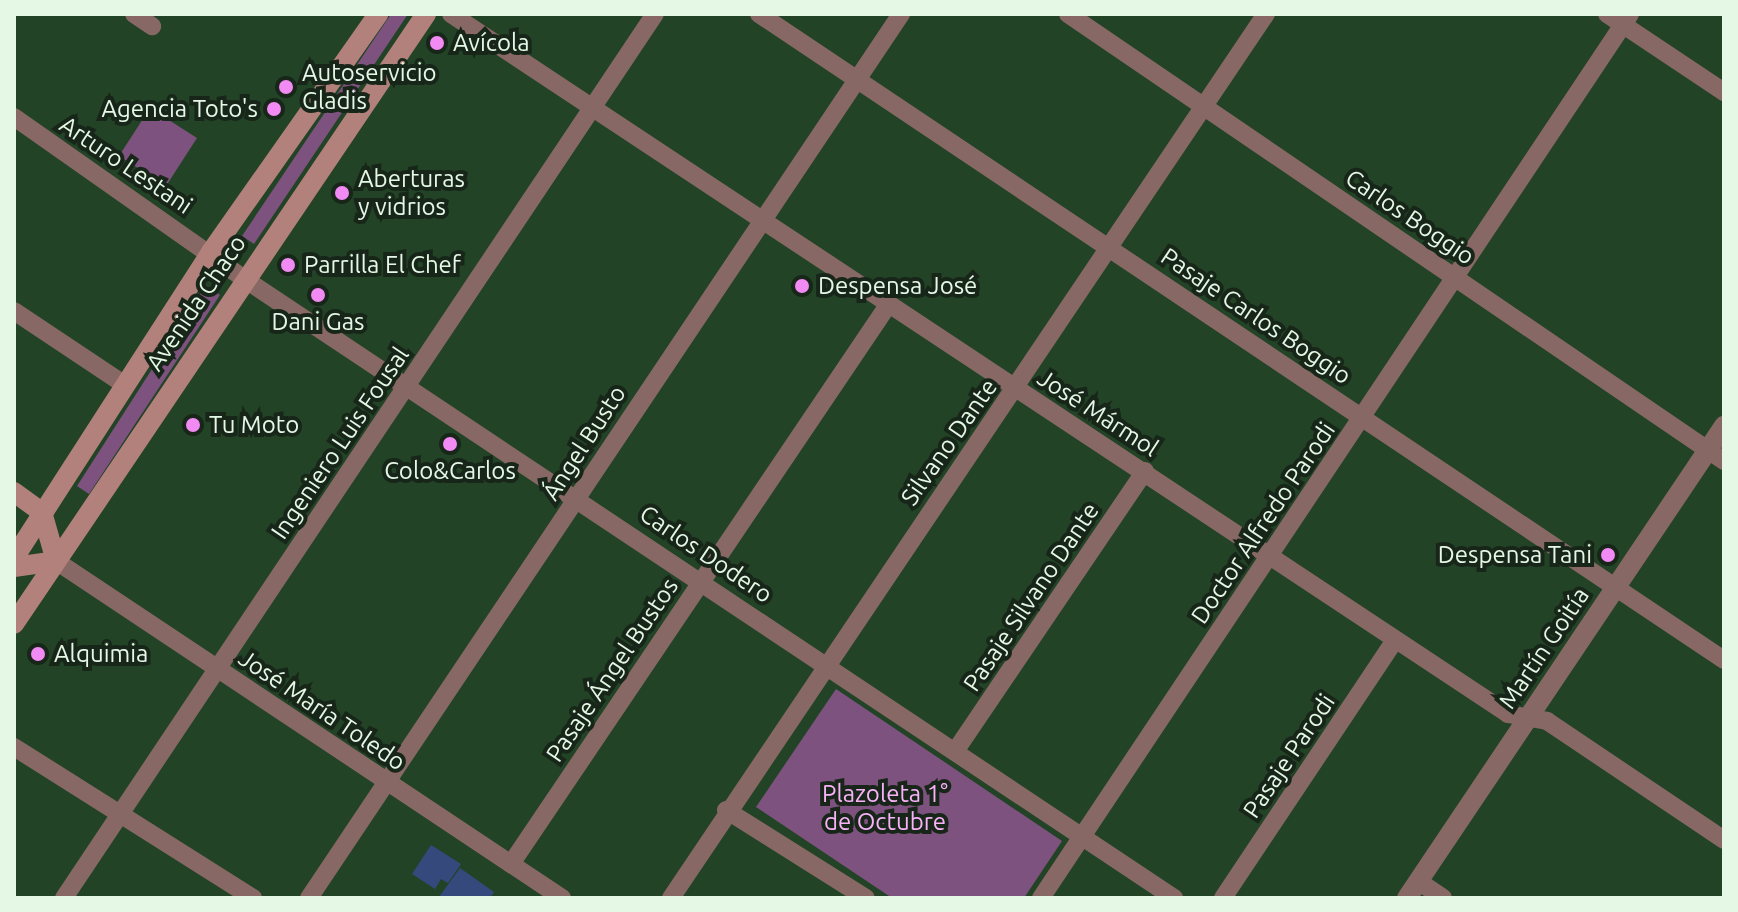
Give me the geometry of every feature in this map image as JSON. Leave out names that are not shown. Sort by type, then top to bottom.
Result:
[{"type":"main road","name":"Avenida Chaco","points":[[14,558],[211,252],[378,14]]},
{"type":"main road","name":"Avenida Chaco","points":[[14,624],[243,278],[426,14]]},
{"type":"main road","points":[[14,492],[42,512],[56,561],[14,567]]},
{"type":"street","points":[[134,14],[152,26]]},
{"type":"street","name":"José Mármol","points":[[451,14],[1508,714],[1547,721],[1724,840]]},
{"type":"street","name":"Ingeniero Luis Fousal","points":[[64,898],[655,14]]},
{"type":"street","name":"Pasaje Carlos Boggio","points":[[759,14],[1111,246],[1724,660]]},
{"type":"street","name":"Ángel Busto","points":[[309,898],[389,784],[758,220],[901,14]]},
{"type":"street","name":"Carlos Boggio","points":[[1068,14],[1716,456]]},
{"type":"street","name":"Silvano Dante","points":[[671,898],[726,810],[1016,388],[1266,14]]},
{"type":"street","points":[[1620,17],[1724,92]]},
{"type":"street","name":"Doctor Alfredo Parodi","points":[[1041,898],[1459,279],[1620,17]]},
{"type":"street","name":"Arturo Lestani","points":[[14,117],[211,252]]},
{"type":"street","name":"Carlos Dodero","points":[[211,252],[243,278],[579,496],[700,581],[1174,898]]},
{"type":"street","name":"Pasaje Ángel Bustos","points":[[511,864],[888,305]]},
{"type":"street","points":[[14,311],[125,385]]},
{"type":"street","name":"Martín Goitía","points":[[1413,890],[1616,588],[1716,456],[1724,426]]},
{"type":"street","name":"Pasaje Silvano Dante","points":[[956,750],[1145,471]]},
{"type":"street","name":"José María Toledo","points":[[56,561],[562,898]]},
{"type":"street","name":"Pasaje Parodi","points":[[1223,898],[1395,640]]},
{"type":"street","points":[[14,747],[120,818],[144,827],[253,898]]},
{"type":"street","points":[[726,810],[866,898]]},
{"type":"street","points":[[1413,890],[1443,898]]},
{"type":"green space","points":[[391,14],[408,14],[254,244],[242,236]]},
{"type":"green space","points":[[150,108],[197,138],[166,186],[119,156]]},
{"type":"green space","points":[[206,285],[220,295],[89,494],[77,486]]},
{"type":"green space","name":"Plazoleta 1° de Octubre","points":[[836,689],[1062,841],[1024,898],[892,898],[756,807]]},
{"type":"building","points":[[431,845],[461,864],[448,883],[441,879],[435,889],[412,874]]},
{"type":"building","points":[[460,868],[494,892],[490,898],[439,897]]},
{"type":"place","name":"Avícola","points":[[437,43]]},
{"type":"place","name":"Autoservicio Gladis","points":[[286,87]]},
{"type":"place","name":"Agencia Toto's","points":[[274,109]]},
{"type":"place","name":"Aberturas y vidrios","points":[[342,193]]},
{"type":"place","name":"Parrilla El Chef","points":[[288,265]]},
{"type":"place","name":"Despensa José","points":[[802,286]]},
{"type":"place","name":"Dani Gas","points":[[318,295]]},
{"type":"place","name":"Tu Moto","points":[[193,425]]},
{"type":"place","name":"Colo&Carlos","points":[[450,444]]},
{"type":"place","name":"Despensa Tani","points":[[1608,555]]},
{"type":"place","name":"Alquimia","points":[[38,654]]}]
